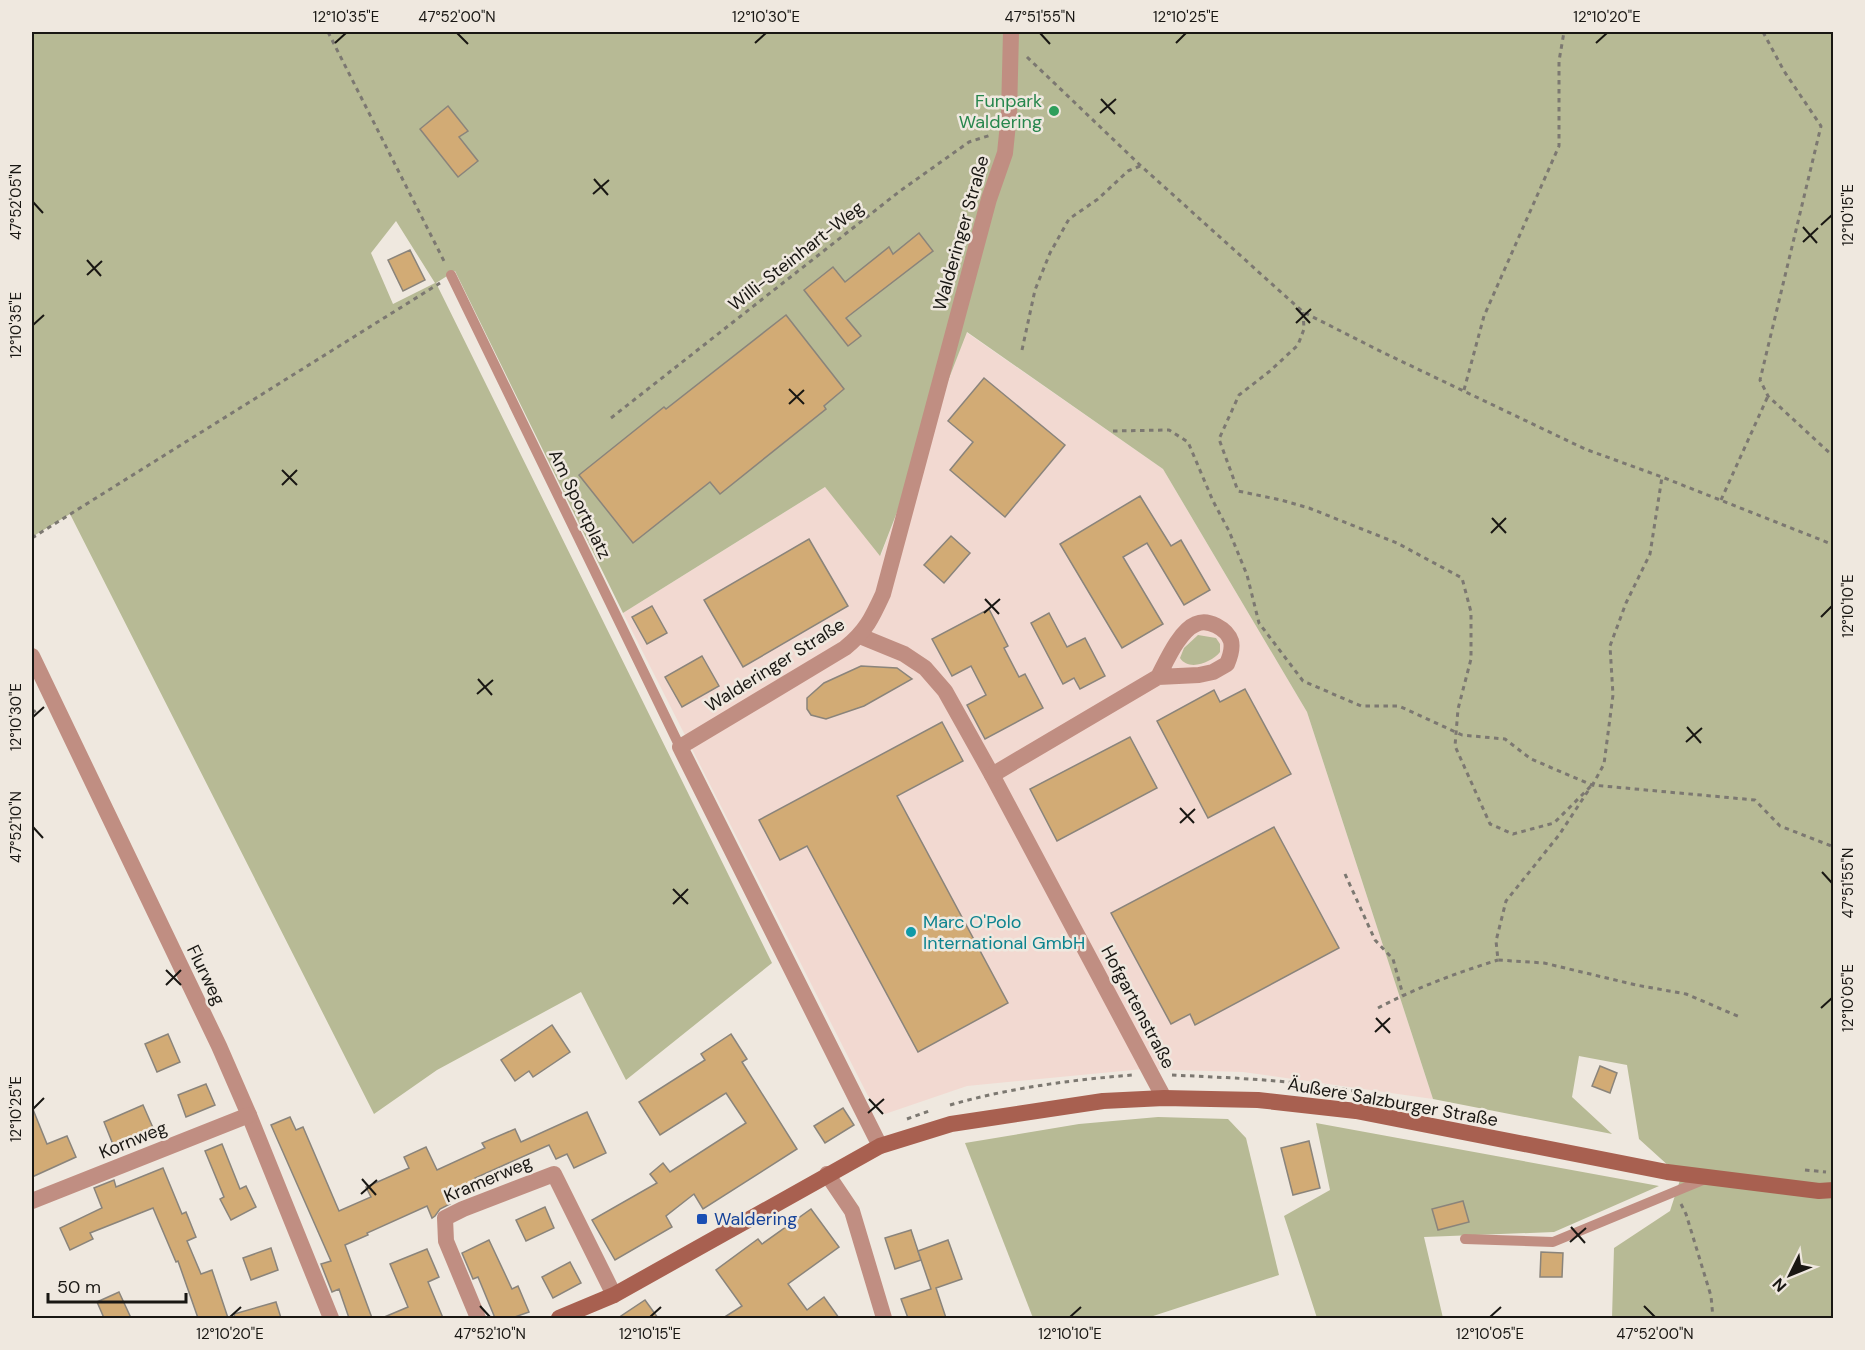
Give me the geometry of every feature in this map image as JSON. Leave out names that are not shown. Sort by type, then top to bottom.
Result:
[{"type":"main road","name":"Äußere Salzburger Straße","points":[[559,1318],[614,1295],[880,1146],[951,1124],[1103,1101],[1164,1098],[1258,1100],[1356,1111],[1667,1172],[1819,1191],[1833,1190]]},
{"type":"street","name":"Walderinger Straße","points":[[680,747],[845,648],[860,636],[871,620],[883,594],[989,199],[1005,153],[1011,37]]},
{"type":"street","name":"Hofgartenstraße","points":[[860,636],[904,654],[925,668],[945,690],[1164,1098]]},
{"type":"street","name":"Flurweg","points":[[32,656],[214,1036],[249,1115],[331,1318]]},
{"type":"street","points":[[992,775],[1158,678]]},
{"type":"street","points":[[680,747],[880,1146]]},
{"type":"street","name":"Kornweg","points":[[32,1201],[249,1115]]},
{"type":"street","name":"Kramerweg","points":[[478,1318],[446,1241],[445,1218],[554,1174],[614,1295]]},
{"type":"street","points":[[827,1174],[852,1211],[884,1318]]},
{"type":"lane","name":"Am Sportplatz","points":[[451,275],[680,747]]},
{"type":"lane","points":[[1466,1239],[1553,1242],[1710,1178]]},
{"type":"path","points":[[32,538],[451,275],[328,32]]},
{"type":"path","points":[[1464,390],[1484,316],[1558,146],[1559,61],[1564,32]]},
{"type":"path","points":[[1763,32],[1784,71],[1821,126],[1760,380],[1768,396],[1833,457]]},
{"type":"path","points":[[1011,37],[1140,165],[1304,312],[1585,449],[1833,545]]},
{"type":"path","name":"Willi-Steinhart-Weg","points":[[611,418],[900,191],[969,142],[1007,130]]},
{"type":"path","points":[[1022,350],[1035,290],[1050,253],[1069,219],[1098,198],[1128,171],[1140,165]]},
{"type":"path","points":[[1304,312],[1304,329],[1298,345],[1239,395],[1219,439],[1238,491],[1309,508],[1397,543],[1462,579],[1471,612],[1471,659],[1458,709],[1455,746],[1490,824],[1513,834],[1554,823],[1592,786]]},
{"type":"path","points":[[1721,500],[1768,396]]},
{"type":"path","points":[[1113,431],[1170,430],[1188,442],[1247,575],[1259,623],[1303,681],[1361,706],[1399,706],[1462,735],[1505,739],[1531,759],[1592,786],[1755,800],[1780,826],[1833,847]]},
{"type":"path","points":[[1498,960],[1496,941],[1506,900],[1559,835],[1604,764],[1613,695],[1610,646],[1626,603],[1650,554],[1662,477]]},
{"type":"path","points":[[1345,874],[1375,940],[1393,959],[1403,995]]},
{"type":"path","points":[[1378,1008],[1464,970],[1498,960],[1544,963],[1636,985],[1686,994],[1740,1017]]},
{"type":"path","points":[[1686,1214],[1711,1296],[1713,1318]]},
{"type":"shaded area","points":[[966,332],[1163,469],[1307,712],[1433,1099],[1243,1072],[1143,1069],[967,1086],[885,1114],[868,1096],[623,613],[825,487],[881,555]]},
{"type":"green space","points":[[32,32],[1833,32],[1833,1318],[1612,1318],[1614,1248],[1670,1211],[1681,1177],[1639,1139],[1627,1065],[1579,1056],[1572,1097],[1612,1134],[1433,1099],[1307,712],[1163,469],[967,332],[880,556],[825,487],[623,613],[455,271],[436,283],[772,963],[626,1080],[581,992],[437,1070],[374,1114],[70,514],[32,537]],"holes":[[[396,221],[435,283],[393,304],[371,253]]]},
{"type":"green space","points":[[1198,635],[1216,638],[1220,644],[1220,652],[1212,659],[1200,664],[1184,662],[1180,658],[1184,648]]},
{"type":"green space","points":[[1158,1117],[1228,1119],[1246,1138],[1279,1275],[1147,1318],[1033,1318],[965,1143],[1079,1124]]},
{"type":"green space","points":[[1316,1123],[1659,1186],[1554,1232],[1424,1237],[1443,1318],[1317,1318],[1284,1216],[1330,1190]]},
{"type":"building","points":[[448,106],[468,131],[459,137],[478,161],[458,177],[420,129]]},
{"type":"building","points":[[919,233],[933,251],[846,318],[861,336],[848,346],[804,290],[833,267],[845,282],[889,247],[893,254]]},
{"type":"building","points":[[410,250],[425,280],[403,291],[388,260]]},
{"type":"building","points":[[786,315],[844,389],[824,406],[826,409],[720,494],[710,482],[633,543],[579,475],[664,407],[666,409]]},
{"type":"building","points":[[984,378],[1065,445],[1005,517],[950,470],[973,442],[948,421]]},
{"type":"building","points":[[1140,496],[1171,546],[1181,540],[1210,590],[1184,605],[1147,543],[1123,557],[1163,624],[1122,648],[1060,544]]},
{"type":"building","points":[[951,536],[970,553],[944,583],[924,565]]},
{"type":"building","points":[[809,539],[848,606],[743,667],[704,600]]},
{"type":"building","points":[[652,606],[667,633],[647,644],[632,617]]},
{"type":"building","points":[[989,609],[1008,646],[1004,648],[1019,677],[1025,674],[1043,708],[985,739],[967,705],[986,695],[971,666],[952,676],[932,639]]},
{"type":"building","points":[[1049,613],[1067,647],[1085,638],[1105,676],[1080,689],[1074,678],[1063,684],[1031,623]]},
{"type":"building","points":[[702,656],[719,686],[682,707],[665,677]]},
{"type":"building","points":[[861,666],[897,668],[912,679],[864,706],[826,719],[811,715],[807,709],[807,698],[824,683]]},
{"type":"building","points":[[1245,689],[1291,774],[1208,818],[1157,721],[1214,690],[1220,702]]},
{"type":"building","name":"Marc O'Polo International GmbH","points":[[942,722],[963,761],[897,796],[1008,1003],[918,1052],[807,846],[780,860],[759,820]]},
{"type":"building","points":[[1130,737],[1157,788],[1057,841],[1030,789]]},
{"type":"building","name":"Marc O'Polo International GmbH","points":[[1274,827],[1339,948],[1195,1025],[1190,1014],[1171,1024],[1111,913]]},
{"type":"building","points":[[552,1025],[570,1052],[533,1077],[529,1071],[515,1081],[501,1060]]},
{"type":"building","points":[[168,1034],[180,1062],[157,1072],[145,1044]]},
{"type":"building","points":[[731,1034],[747,1059],[742,1062],[797,1149],[703,1209],[694,1194],[666,1216],[672,1227],[615,1260],[592,1220],[657,1183],[650,1174],[663,1163],[670,1172],[746,1123],[726,1093],[660,1135],[639,1102],[705,1060],[701,1054]]},
{"type":"building","points":[[1600,1066],[1617,1073],[1610,1093],[1592,1086]]},
{"type":"building","points":[[206,1084],[215,1105],[186,1117],[178,1095]]},
{"type":"building","points":[[143,1105],[154,1130],[114,1147],[104,1122]]},
{"type":"building","points":[[32,1107],[47,1144],[67,1136],[76,1157],[32,1177]]},
{"type":"building","points":[[843,1108],[854,1125],[825,1143],[814,1126]]},
{"type":"building","points":[[587,1112],[606,1153],[574,1168],[567,1154],[556,1159],[549,1145],[475,1178],[476,1180],[446,1194],[450,1204],[440,1209],[432,1218],[427,1206],[345,1245],[372,1318],[349,1318],[339,1289],[332,1292],[321,1264],[331,1261],[271,1125],[290,1117],[296,1130],[303,1127],[339,1211],[371,1197],[366,1187],[409,1168],[404,1157],[426,1147],[437,1170],[485,1148],[482,1143],[515,1129],[521,1142]]},
{"type":"building","points":[[1309,1141],[1320,1188],[1293,1195],[1281,1148]]},
{"type":"building","points":[[222,1144],[240,1189],[246,1186],[256,1207],[231,1220],[220,1199],[224,1197],[205,1151]]},
{"type":"building","points":[[163,1168],[182,1214],[186,1212],[196,1237],[187,1241],[201,1274],[212,1270],[228,1318],[198,1318],[178,1261],[176,1262],[153,1208],[90,1233],[93,1239],[70,1250],[60,1228],[102,1208],[94,1188],[114,1180],[116,1187]]},
{"type":"building","points":[[1463,1201],[1469,1222],[1438,1230],[1432,1209]]},
{"type":"building","points":[[545,1207],[554,1228],[526,1241],[516,1220]]},
{"type":"building","points":[[811,1209],[839,1247],[788,1284],[807,1310],[824,1297],[839,1318],[723,1318],[742,1306],[716,1270],[758,1239],[762,1244]]},
{"type":"building","points":[[911,1230],[921,1260],[895,1269],[885,1238]]},
{"type":"building","points":[[489,1240],[512,1289],[518,1286],[529,1312],[512,1318],[495,1318],[478,1277],[473,1279],[462,1253]]},
{"type":"building","points":[[948,1240],[962,1279],[936,1288],[946,1318],[908,1318],[901,1299],[931,1289],[918,1251]]},
{"type":"building","points":[[271,1248],[278,1270],[251,1280],[243,1258]]},
{"type":"building","points":[[427,1249],[439,1277],[428,1282],[443,1318],[382,1318],[408,1307],[390,1264]]},
{"type":"building","points":[[1541,1252],[1563,1253],[1562,1277],[1540,1277]]},
{"type":"building","points":[[570,1262],[581,1283],[553,1298],[542,1277]]},
{"type":"building","points":[[119,1292],[131,1318],[104,1318],[97,1302]]},
{"type":"building","points":[[645,1300],[658,1318],[618,1318]]},
{"type":"building","points":[[276,1302],[281,1318],[235,1318],[234,1314]]},
{"type":"place","name":"Funpark Waldering","points":[[1054,111]]},
{"type":"place","name":"Marc O'Polo International GmbH","points":[[911,932]]},
{"type":"place","name":"Waldering","points":[[702,1219]]}]
